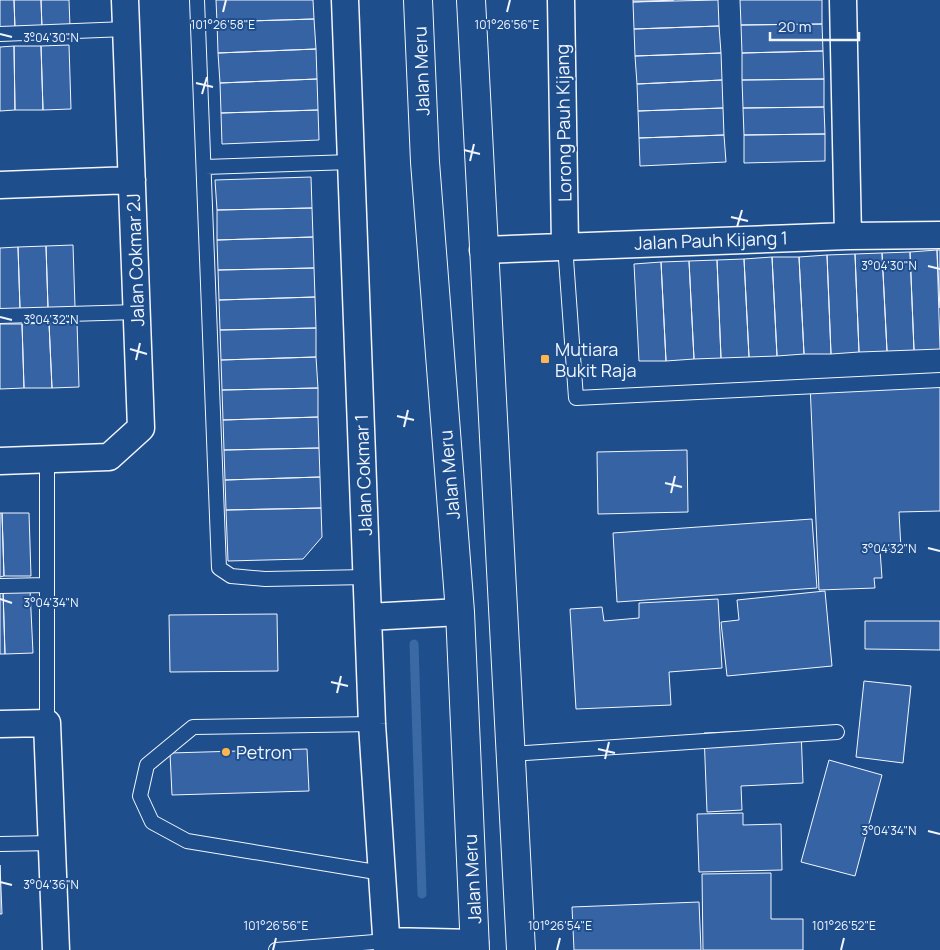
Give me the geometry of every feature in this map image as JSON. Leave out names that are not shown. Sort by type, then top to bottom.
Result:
[{"type":"highway","name":"Jalan Meru","points":[[418,0],[424,162],[460,612],[475,947]]},
{"type":"highway","points":[[472,8],[520,950]]},
{"type":"street","name":"Jalan Cokmar 2J","points":[[0,461],[109,457],[141,428],[125,0]]},
{"type":"street","name":"Jalan Cokmar 1","points":[[345,0],[372,724],[387,946]]},
{"type":"street","name":"Lorong Pauh Kijang","points":[[561,0],[565,246]]},
{"type":"street","points":[[843,0],[848,236]]},
{"type":"street","points":[[0,185],[132,180]]},
{"type":"street","name":"Jalan Pauh Kijang 1","points":[[483,250],[848,236],[940,235]]},
{"type":"street","points":[[368,618],[460,612]]},
{"type":"street","points":[[0,724],[47,722],[56,950]]},
{"type":"street","points":[[387,946],[475,947]]},
{"type":"lane","points":[[197,0],[205,167],[219,568],[231,576],[265,580],[368,577]]},
{"type":"lane","points":[[0,34],[126,29]]},
{"type":"lane","points":[[205,167],[351,162]]},
{"type":"lane","points":[[565,246],[576,398],[940,380]]},
{"type":"lane","points":[[0,316],[137,312]]},
{"type":"lane","points":[[47,460],[47,722]]},
{"type":"lane","points":[[0,586],[47,585]]},
{"type":"lane","points":[[372,724],[193,727],[147,765],[140,796],[152,822],[187,841],[382,873]]},
{"type":"lane","points":[[511,754],[836,732]]},
{"type":"lane","points":[[0,844],[52,843]]},
{"type":"lane","points":[[276,950],[387,946]]},
{"type":"building","points":[[0,0],[14,0],[15,29],[0,30]]},
{"type":"building","points":[[14,0],[41,0],[42,29],[15,29]]},
{"type":"building","points":[[41,0],[69,0],[70,27],[42,29]]},
{"type":"building","points":[[216,0],[313,0],[314,19],[217,22]]},
{"type":"building","points":[[633,0],[674,0],[633,2]]},
{"type":"building","points":[[718,0],[719,26],[634,29],[633,2]]},
{"type":"building","points":[[740,0],[822,0],[822,24],[741,25]]},
{"type":"building","points":[[314,19],[316,49],[218,53],[217,22]]},
{"type":"building","points":[[822,24],[823,51],[742,53],[741,25]]},
{"type":"building","points":[[719,26],[721,53],[635,56],[634,29]]},
{"type":"building","points":[[69,45],[71,109],[43,110],[41,46]]},
{"type":"building","points":[[14,46],[41,46],[43,110],[15,110]]},
{"type":"building","points":[[14,46],[15,110],[0,111],[0,47]]},
{"type":"building","points":[[316,49],[317,79],[220,83],[218,53]]},
{"type":"building","points":[[823,51],[824,79],[742,80],[742,53]]},
{"type":"building","points":[[721,53],[722,80],[637,84],[635,56]]},
{"type":"building","points":[[317,79],[318,110],[221,113],[220,83]]},
{"type":"building","points":[[824,79],[824,107],[743,108],[742,80]]},
{"type":"building","points":[[722,80],[723,108],[638,111],[637,84]]},
{"type":"building","points":[[824,107],[825,134],[744,135],[743,108]]},
{"type":"building","points":[[723,108],[724,135],[639,138],[638,111]]},
{"type":"building","points":[[318,110],[319,140],[222,144],[221,113]]},
{"type":"building","points":[[825,134],[825,161],[744,163],[744,135]]},
{"type":"building","points":[[724,135],[726,162],[640,166],[639,138]]},
{"type":"building","points":[[311,177],[312,208],[217,210],[215,180]]},
{"type":"building","points":[[312,208],[313,237],[217,240],[217,210]]},
{"type":"building","points":[[313,237],[314,268],[218,270],[217,240]]},
{"type":"building","points":[[73,245],[75,307],[48,308],[46,246]]},
{"type":"building","points":[[46,246],[48,308],[20,309],[18,247]]},
{"type":"building","points":[[18,247],[20,309],[0,310],[0,248]]},
{"type":"building","points":[[937,250],[940,349],[914,350],[910,252]]},
{"type":"building","points":[[937,250],[940,250],[940,308]]},
{"type":"building","points":[[910,252],[914,350],[887,351],[882,253]]},
{"type":"building","points":[[882,253],[887,351],[859,352],[855,254]]},
{"type":"building","points":[[855,254],[859,352],[831,354],[827,255]]},
{"type":"building","points":[[827,255],[831,354],[804,354],[799,257]]},
{"type":"building","points":[[772,257],[777,356],[749,357],[744,259]]},
{"type":"building","points":[[772,257],[799,257],[804,354],[777,356]]},
{"type":"building","points":[[744,259],[749,357],[721,358],[717,260]]},
{"type":"building","points":[[717,260],[721,358],[694,359],[689,261]]},
{"type":"building","points":[[689,261],[694,359],[666,361],[661,262]]},
{"type":"building","points":[[661,262],[666,361],[639,361],[634,264]]},
{"type":"building","points":[[314,268],[315,297],[219,300],[218,270]]},
{"type":"building","points":[[315,297],[316,328],[220,330],[219,300]]},
{"type":"building","points":[[77,322],[79,387],[52,388],[49,323]]},
{"type":"building","points":[[49,323],[52,388],[24,388],[22,324]]},
{"type":"building","points":[[0,324],[22,324],[24,388],[0,389]]},
{"type":"building","points":[[316,328],[316,357],[221,360],[220,330]]},
{"type":"building","points":[[316,357],[318,388],[222,390],[221,360]]},
{"type":"building","points":[[940,379],[940,511],[899,512],[901,549],[880,550],[882,578],[874,578],[875,588],[819,590],[810,384]]},
{"type":"building","points":[[318,388],[318,417],[223,420],[222,390]]},
{"type":"building","points":[[318,417],[319,448],[224,450],[223,420]]},
{"type":"building","points":[[319,448],[320,477],[225,480],[224,450]]},
{"type":"building","points":[[687,450],[688,512],[598,514],[597,452]]},
{"type":"building","points":[[320,477],[321,508],[226,510],[225,480]]},
{"type":"building","points":[[321,508],[322,537],[303,559],[228,561],[226,510]]},
{"type":"building","points":[[0,513],[2,513],[4,576],[0,577]]},
{"type":"building","points":[[2,513],[29,513],[31,576],[4,576]]},
{"type":"building","points":[[812,519],[817,588],[617,602],[613,533]]},
{"type":"building","points":[[3,590],[30,590],[33,653],[5,654]]},
{"type":"building","points":[[3,590],[5,654],[0,654],[0,591]]},
{"type":"building","points":[[825,591],[832,666],[727,676],[721,622],[739,620],[737,600]]},
{"type":"building","points":[[718,599],[722,668],[669,672],[671,705],[576,709],[570,609],[602,607],[604,621],[639,618],[639,603]]},
{"type":"building","points":[[277,614],[278,671],[170,672],[169,615]]},
{"type":"building","points":[[865,621],[940,621],[940,650],[865,649]]},
{"type":"building","points":[[864,681],[911,686],[903,763],[856,757]]},
{"type":"building","points":[[801,729],[803,783],[741,786],[742,810],[707,812],[704,733]]},
{"type":"building","points":[[307,749],[309,791],[172,795],[170,753]]},
{"type":"building","points":[[829,760],[882,775],[855,876],[801,862]]},
{"type":"building","points":[[743,813],[743,825],[781,824],[782,870],[699,872],[697,814]]},
{"type":"building","points":[[0,865],[2,914],[0,914]]},
{"type":"building","points":[[771,873],[771,919],[803,919],[803,950],[703,950],[702,874]]},
{"type":"building","points":[[699,902],[701,950],[574,950],[572,907]]},
{"type":"waterway","points":[[414,644],[422,894]]},
{"type":"place","name":"Mutiara Bukit Raja","points":[[545,359]]},
{"type":"place","name":"Petron","points":[[226,752]]}]
